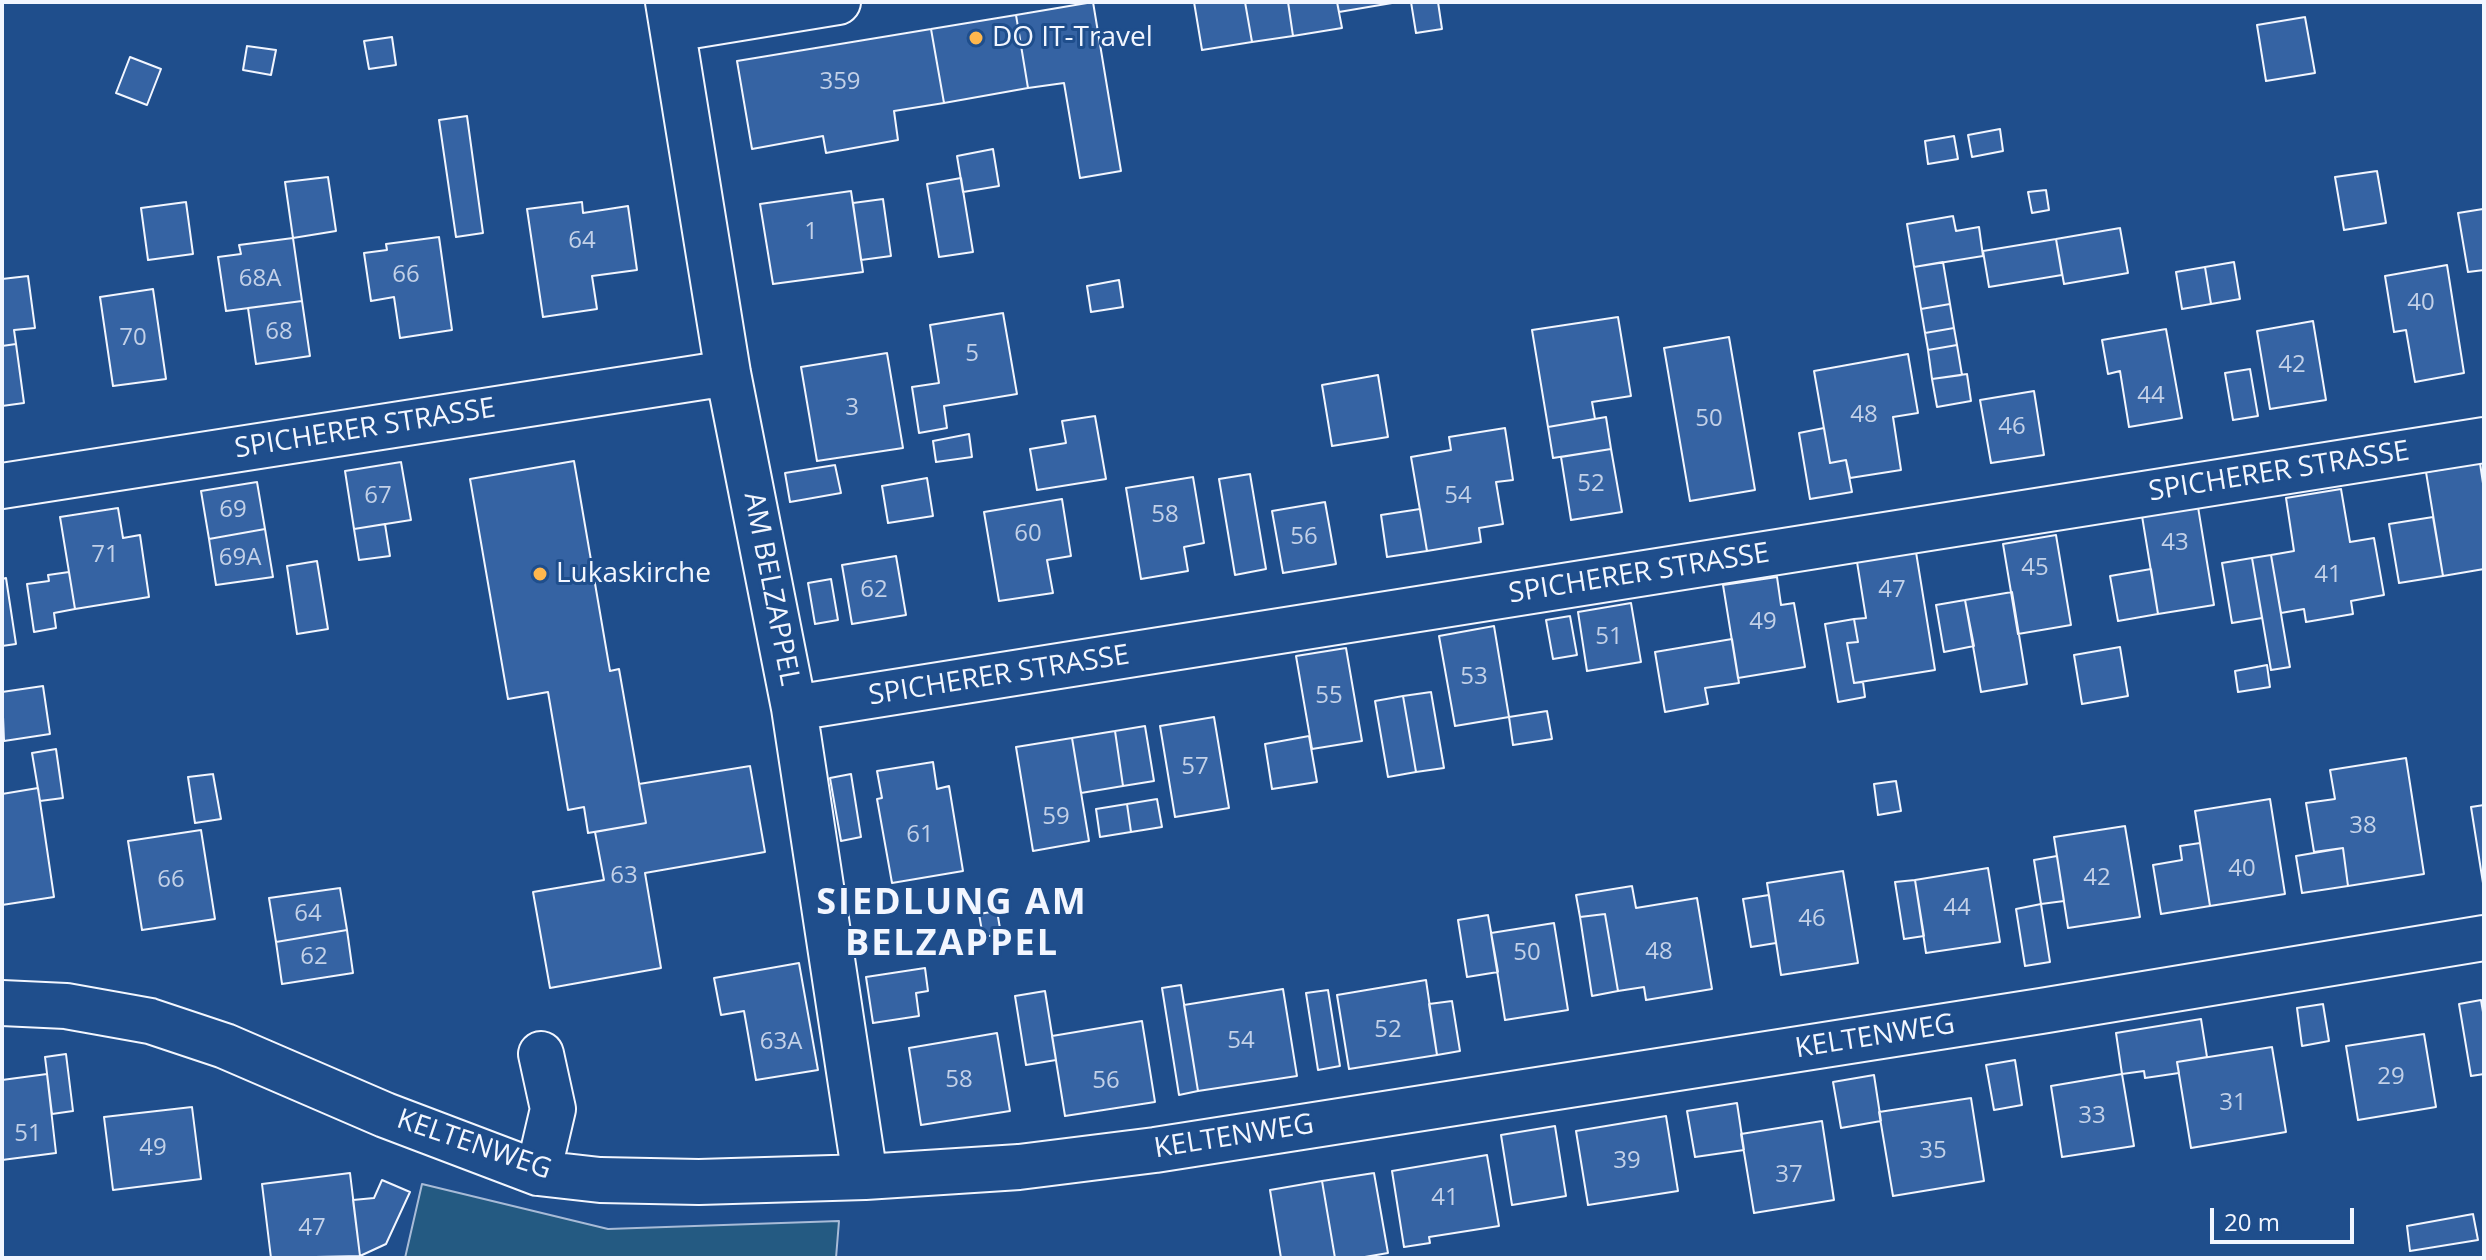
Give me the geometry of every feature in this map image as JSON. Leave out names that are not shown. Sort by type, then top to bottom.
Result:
[{"type":"street","points":[[671,15],[838,2]]},
{"type":"street","name":"AM BELZAPPEL","points":[[671,15],[728,373],[794,708],[865,1177]]},
{"type":"street","name":"SPICHERER STRASSE","points":[[2,486],[728,373]]},
{"type":"street","name":"SPICHERER STRASSE","points":[[794,708],[2484,440]]},
{"type":"street","name":"KELTENWEG","points":[[2,1003],[66,1006],[150,1021],[225,1046],[385,1115],[538,1173],[600,1180],[685,1182],[865,1177],[1019,1167],[1155,1150],[2484,938]]},
{"type":"street","points":[[538,1173],[553,1109],[541,1054]]},
{"type":"shaded area","points":[[422,1184],[608,1229],[839,1221],[836,1258],[405,1258]]},
{"type":"building","points":[[1093,2],[1121,171],[1080,178],[1064,83],[1028,88],[1016,15]]},
{"type":"building","points":[[1194,2],[1245,2],[1252,42],[1202,50]]},
{"type":"building","points":[[1245,2],[1288,2],[1293,36],[1252,42]]},
{"type":"building","points":[[1288,2],[1337,2],[1342,28],[1293,36]]},
{"type":"building","points":[[1337,2],[1392,2],[1392,3],[1339,12]]},
{"type":"building","points":[[1411,2],[1438,2],[1442,29],[1416,33]]},
{"type":"building","points":[[1016,15],[1028,88],[944,103],[931,29]]},
{"type":"building","points":[[2305,17],[2315,73],[2266,81],[2257,25]]},
{"type":"building","points":[[931,29],[944,103],[894,111],[898,140],[826,153],[823,136],[752,149],[737,61]]},
{"type":"building","points":[[392,37],[396,65],[369,69],[364,41]]},
{"type":"building","points":[[247,46],[276,50],[271,75],[243,70]]},
{"type":"building","points":[[130,57],[161,69],[147,105],[116,93]]},
{"type":"building","points":[[467,116],[483,233],[456,237],[439,120]]},
{"type":"building","points":[[2000,129],[2003,151],[1972,157],[1968,135]]},
{"type":"building","points":[[1954,136],[1958,159],[1928,164],[1925,141]]},
{"type":"building","points":[[993,149],[999,186],[963,192],[957,156]]},
{"type":"building","points":[[2377,171],[2386,223],[2344,230],[2335,177]]},
{"type":"building","points":[[328,177],[336,231],[293,238],[285,182]]},
{"type":"building","points":[[961,178],[973,252],[939,257],[927,184]]},
{"type":"building","points":[[2046,190],[2049,210],[2032,213],[2028,192]]},
{"type":"building","points":[[851,191],[863,272],[773,284],[760,204]]},
{"type":"building","points":[[883,199],[891,256],[861,260],[853,203]]},
{"type":"building","points":[[186,202],[193,254],[148,260],[141,208]]},
{"type":"building","points":[[582,202],[583,213],[628,206],[637,270],[592,276],[597,309],[543,317],[527,209]]},
{"type":"building","points":[[2483,209],[2484,270],[2468,272],[2458,213]]},
{"type":"building","points":[[1953,216],[1956,231],[1979,227],[1983,256],[1914,267],[1907,224]]},
{"type":"building","points":[[2120,228],[2128,273],[2064,284],[2056,239]]},
{"type":"building","points":[[439,237],[452,330],[400,338],[394,297],[371,301],[364,253],[387,250],[386,244]]},
{"type":"building","points":[[293,238],[302,301],[226,311],[218,257],[241,254],[239,245]]},
{"type":"building","points":[[2056,239],[2062,275],[1989,287],[1983,251]]},
{"type":"building","points":[[1943,262],[1950,304],[1921,309],[1914,267]]},
{"type":"building","points":[[2234,262],[2240,299],[2211,304],[2205,267]]},
{"type":"building","points":[[2447,265],[2464,373],[2415,382],[2406,330],[2394,332],[2385,276]]},
{"type":"building","points":[[2205,267],[2211,304],[2182,309],[2176,272]]},
{"type":"building","points":[[28,276],[35,328],[14,330],[16,344],[2,346],[2,279]]},
{"type":"building","points":[[1119,280],[1123,307],[1091,312],[1087,286]]},
{"type":"building","points":[[153,289],[166,379],[113,386],[100,297]]},
{"type":"building","points":[[302,301],[310,356],[256,364],[248,308]]},
{"type":"building","points":[[1950,304],[1954,328],[1925,333],[1921,309]]},
{"type":"building","points":[[1003,313],[1017,394],[944,406],[947,428],[919,433],[912,387],[939,383],[930,325]]},
{"type":"building","points":[[1618,317],[1631,396],[1592,402],[1595,419],[1548,427],[1532,330]]},
{"type":"building","points":[[2313,321],[2326,400],[2270,409],[2257,331]]},
{"type":"building","points":[[1954,328],[1957,345],[1928,350],[1925,333]]},
{"type":"building","points":[[2166,329],[2182,418],[2129,427],[2120,371],[2108,374],[2102,340]]},
{"type":"building","points":[[1729,337],[1755,490],[1690,501],[1664,348]]},
{"type":"building","points":[[16,344],[24,403],[2,406],[2,346]]},
{"type":"building","points":[[1957,345],[1962,375],[1932,379],[1928,350]]},
{"type":"building","points":[[887,353],[903,448],[817,461],[801,367]]},
{"type":"building","points":[[1908,354],[1918,413],[1893,417],[1901,470],[1850,478],[1846,460],[1830,463],[1814,371]]},
{"type":"building","points":[[2250,369],[2258,416],[2233,420],[2225,373]]},
{"type":"building","points":[[1967,374],[1971,401],[1937,407],[1932,379]]},
{"type":"building","points":[[1378,375],[1388,437],[1332,446],[1322,385]]},
{"type":"building","points":[[2034,391],[2044,455],[1991,463],[1980,400]]},
{"type":"building","points":[[1095,416],[1106,479],[1037,490],[1030,449],[1066,443],[1062,421]]},
{"type":"building","points":[[1606,417],[1611,449],[1553,458],[1548,427]]},
{"type":"building","points":[[1505,428],[1513,480],[1496,482],[1503,524],[1479,528],[1481,542],[1427,551],[1411,457],[1451,450],[1449,437]]},
{"type":"building","points":[[1824,428],[1830,463],[1846,460],[1852,492],[1810,499],[1799,433]]},
{"type":"building","points":[[969,434],[972,457],[936,462],[933,441]]},
{"type":"building","points":[[1611,449],[1622,512],[1571,520],[1561,457]]},
{"type":"building","name":"Lukaskirche","points":[[574,461],[610,671],[619,669],[646,823],[588,833],[584,807],[568,810],[548,692],[508,699],[470,479]]},
{"type":"building","points":[[401,462],[411,520],[354,529],[345,471]]},
{"type":"building","points":[[2480,463],[2484,490],[2484,569],[2443,576],[2426,472]]},
{"type":"building","points":[[835,465],[841,493],[790,502],[785,473]]},
{"type":"building","points":[[1250,474],[1266,569],[1235,575],[1219,479]]},
{"type":"building","points":[[1193,477],[1204,543],[1184,547],[1188,571],[1141,579],[1126,488]]},
{"type":"building","points":[[927,478],[933,516],[888,523],[882,486]]},
{"type":"building","points":[[257,482],[265,529],[209,539],[201,491]]},
{"type":"building","points":[[2341,489],[2350,542],[2374,538],[2384,595],[2351,601],[2353,614],[2306,622],[2304,609],[2281,613],[2271,555],[2294,551],[2286,498]]},
{"type":"building","points":[[1062,499],[1071,556],[1047,560],[1053,593],[999,601],[984,512]]},
{"type":"building","points":[[1325,502],[1336,564],[1283,573],[1272,511]]},
{"type":"building","points":[[2198,507],[2214,605],[2158,614],[2142,516]]},
{"type":"building","points":[[118,508],[123,538],[140,535],[149,597],[75,609],[60,517]]},
{"type":"building","points":[[1420,509],[1427,551],[1387,557],[1381,515]]},
{"type":"building","points":[[2433,517],[2443,576],[2399,583],[2389,524]]},
{"type":"building","points":[[385,524],[390,556],[359,560],[354,529]]},
{"type":"building","points":[[265,529],[273,577],[216,585],[209,539]]},
{"type":"building","points":[[2056,535],[2071,625],[2018,634],[2003,544]]},
{"type":"building","points":[[1916,552],[1935,670],[1854,683],[1847,643],[1858,642],[1854,619],[1866,618],[1857,562]]},
{"type":"building","points":[[2271,555],[2290,667],[2271,670],[2252,558]]},
{"type":"building","points":[[896,556],[906,615],[852,624],[842,565]]},
{"type":"building","points":[[2252,558],[2262,618],[2232,623],[2222,563]]},
{"type":"building","points":[[317,561],[328,629],[297,634],[287,566]]},
{"type":"building","points":[[2151,569],[2158,614],[2118,621],[2110,576]]},
{"type":"building","points":[[69,572],[75,609],[54,613],[56,628],[34,632],[27,584],[49,581],[48,575]]},
{"type":"building","points":[[1777,577],[1781,605],[1794,603],[1805,667],[1738,678],[1723,585]]},
{"type":"building","points":[[6,578],[16,644],[2,646],[2,579]]},
{"type":"building","points":[[831,579],[838,620],[815,624],[808,583]]},
{"type":"building","points":[[2012,592],[2027,684],[1981,692],[1965,600]]},
{"type":"building","points":[[1965,600],[1974,646],[1944,652],[1936,605]]},
{"type":"building","points":[[1631,603],[1641,662],[1587,671],[1578,612]]},
{"type":"building","points":[[1570,616],[1577,655],[1553,659],[1546,620]]},
{"type":"building","points":[[1854,619],[1858,642],[1847,643],[1854,683],[1863,682],[1865,697],[1838,702],[1825,624]]},
{"type":"building","points":[[1494,626],[1509,717],[1455,726],[1439,636]]},
{"type":"building","points":[[1732,639],[1739,683],[1705,688],[1708,704],[1665,712],[1655,652]]},
{"type":"building","points":[[2120,647],[2128,696],[2082,704],[2074,655]]},
{"type":"building","points":[[1346,648],[1362,741],[1312,749],[1296,656]]},
{"type":"building","points":[[2267,665],[2270,687],[2238,692],[2235,671]]},
{"type":"building","points":[[43,686],[50,734],[4,741],[2,692]]},
{"type":"building","points":[[1431,692],[1444,768],[1416,772],[1403,696]]},
{"type":"building","points":[[1403,696],[1416,772],[1388,777],[1375,701]]},
{"type":"building","points":[[1547,711],[1552,739],[1513,745],[1509,717]]},
{"type":"building","points":[[1214,717],[1229,808],[1175,817],[1160,726]]},
{"type":"building","points":[[1145,726],[1154,781],[1123,786],[1115,731]]},
{"type":"building","points":[[1115,731],[1123,786],[1081,793],[1072,738]]},
{"type":"building","points":[[1309,736],[1317,782],[1272,789],[1265,744]]},
{"type":"building","points":[[1072,738],[1089,841],[1033,851],[1016,747]]},
{"type":"building","points":[[56,749],[63,798],[40,801],[32,753]]},
{"type":"building","points":[[2406,758],[2424,874],[2348,886],[2343,848],[2314,852],[2306,803],[2335,799],[2330,770]]},
{"type":"building","points":[[933,762],[937,789],[949,786],[963,871],[892,883],[877,799],[882,798],[877,771]]},
{"type":"building","points":[[750,766],[765,852],[645,873],[661,968],[550,988],[533,892],[604,880],[595,832],[646,823],[639,784]]},
{"type":"building","points":[[213,774],[221,819],[195,823],[188,777]]},
{"type":"building","points":[[851,774],[861,837],[841,841],[830,778]]},
{"type":"building","points":[[1896,781],[1901,811],[1878,815],[1874,784]]},
{"type":"building","points":[[38,788],[54,897],[2,905],[2,794]]},
{"type":"building","points":[[1157,799],[1162,827],[1131,832],[1127,804]]},
{"type":"building","points":[[2270,799],[2285,894],[2210,906],[2195,811]]},
{"type":"building","points":[[1127,804],[1131,832],[1100,837],[1096,809]]},
{"type":"building","points":[[2484,805],[2484,883],[2483,883],[2471,807]]},
{"type":"building","points":[[2125,826],[2140,917],[2068,928],[2054,837]]},
{"type":"building","points":[[201,830],[215,919],[142,930],[128,841]]},
{"type":"building","points":[[2200,843],[2210,906],[2161,914],[2153,865],[2182,860],[2180,846]]},
{"type":"building","points":[[2343,848],[2348,886],[2302,893],[2296,856]]},
{"type":"building","points":[[2057,856],[2064,901],[2041,904],[2034,860]]},
{"type":"building","points":[[1988,868],[2000,942],[1926,953],[1915,880]]},
{"type":"building","points":[[1843,871],[1858,963],[1781,975],[1767,883]]},
{"type":"building","points":[[1915,880],[1924,936],[1904,939],[1895,882]]},
{"type":"building","points":[[1632,886],[1636,908],[1697,898],[1712,989],[1646,1000],[1644,987],[1618,991],[1605,914],[1580,917],[1576,895]]},
{"type":"building","points":[[340,888],[347,930],[276,942],[269,898]]},
{"type":"building","points":[[1769,895],[1776,943],[1751,947],[1743,899]]},
{"type":"building","points":[[2041,904],[2050,962],[2025,966],[2016,909]]},
{"type":"building","points":[[997,911],[1001,934],[983,937],[979,914]]},
{"type":"building","points":[[1605,914],[1618,991],[1592,996],[1580,917]]},
{"type":"building","points":[[1488,915],[1498,972],[1467,977],[1458,920]]},
{"type":"building","points":[[1554,923],[1568,1010],[1505,1020],[1491,933]]},
{"type":"building","points":[[347,930],[353,973],[282,984],[276,942]]},
{"type":"building","points":[[799,963],[818,1070],[756,1080],[744,1011],[721,1015],[714,978]]},
{"type":"building","points":[[925,968],[928,991],[916,993],[919,1016],[873,1023],[866,977]]},
{"type":"building","points":[[1426,980],[1437,1055],[1349,1069],[1337,995]]},
{"type":"building","points":[[1181,985],[1198,1091],[1179,1095],[1162,988]]},
{"type":"building","points":[[1283,989],[1297,1076],[1198,1091],[1184,1005]]},
{"type":"building","points":[[1328,990],[1340,1066],[1318,1070],[1306,993]]},
{"type":"building","points":[[1045,991],[1056,1060],[1026,1065],[1015,996]]},
{"type":"building","points":[[2481,1000],[2484,1074],[2471,1076],[2459,1004]]},
{"type":"building","points":[[1452,1001],[1460,1051],[1437,1055],[1429,1004]]},
{"type":"building","points":[[2323,1004],[2329,1041],[2302,1046],[2297,1008]]},
{"type":"building","points":[[2201,1019],[2207,1057],[2177,1062],[2179,1073],[2145,1078],[2144,1071],[2122,1074],[2116,1033]]},
{"type":"building","points":[[1142,1021],[1155,1102],[1065,1116],[1052,1036]]},
{"type":"building","points":[[997,1033],[1010,1111],[921,1125],[909,1048]]},
{"type":"building","points":[[2424,1034],[2436,1107],[2358,1120],[2346,1046]]},
{"type":"building","points":[[2272,1047],[2286,1132],[2191,1148],[2177,1062]]},
{"type":"building","points":[[66,1054],[73,1111],[52,1114],[45,1057]]},
{"type":"building","points":[[2015,1060],[2022,1105],[1994,1110],[1986,1065]]},
{"type":"building","points":[[47,1074],[56,1153],[2,1160],[2,1080]]},
{"type":"building","points":[[2122,1074],[2134,1146],[2062,1157],[2051,1086]]},
{"type":"building","points":[[1874,1075],[1881,1121],[1841,1128],[1833,1082]]},
{"type":"building","points":[[1971,1098],[1984,1181],[1893,1196],[1879,1112]]},
{"type":"building","points":[[1737,1103],[1744,1150],[1695,1157],[1687,1111]]},
{"type":"building","points":[[192,1107],[201,1179],[113,1190],[104,1117]]},
{"type":"building","points":[[1666,1116],[1678,1191],[1588,1205],[1576,1131]]},
{"type":"building","points":[[1822,1121],[1834,1200],[1754,1213],[1741,1134]]},
{"type":"building","points":[[1555,1126],[1566,1196],[1512,1205],[1501,1135]]},
{"type":"building","points":[[1487,1155],[1499,1226],[1429,1237],[1430,1243],[1404,1247],[1392,1171]]},
{"type":"building","points":[[350,1173],[360,1256],[271,1258],[262,1184]]},
{"type":"building","points":[[1374,1173],[1388,1253],[1335,1258],[1322,1181]]},
{"type":"building","points":[[382,1180],[410,1192],[386,1244],[360,1256],[353,1200],[374,1198]]},
{"type":"building","points":[[1322,1181],[1335,1258],[1281,1258],[1270,1190]]},
{"type":"building","points":[[2473,1214],[2478,1240],[2410,1251],[2407,1226]]},
{"type":"place","name":"DO IT-Travel","points":[[976,38]]},
{"type":"place","name":"Lukaskirche","points":[[540,574]]},
{"type":"district","name":"SIEDLUNG AM BELZAPPEL","points":[[952,924]]}]
